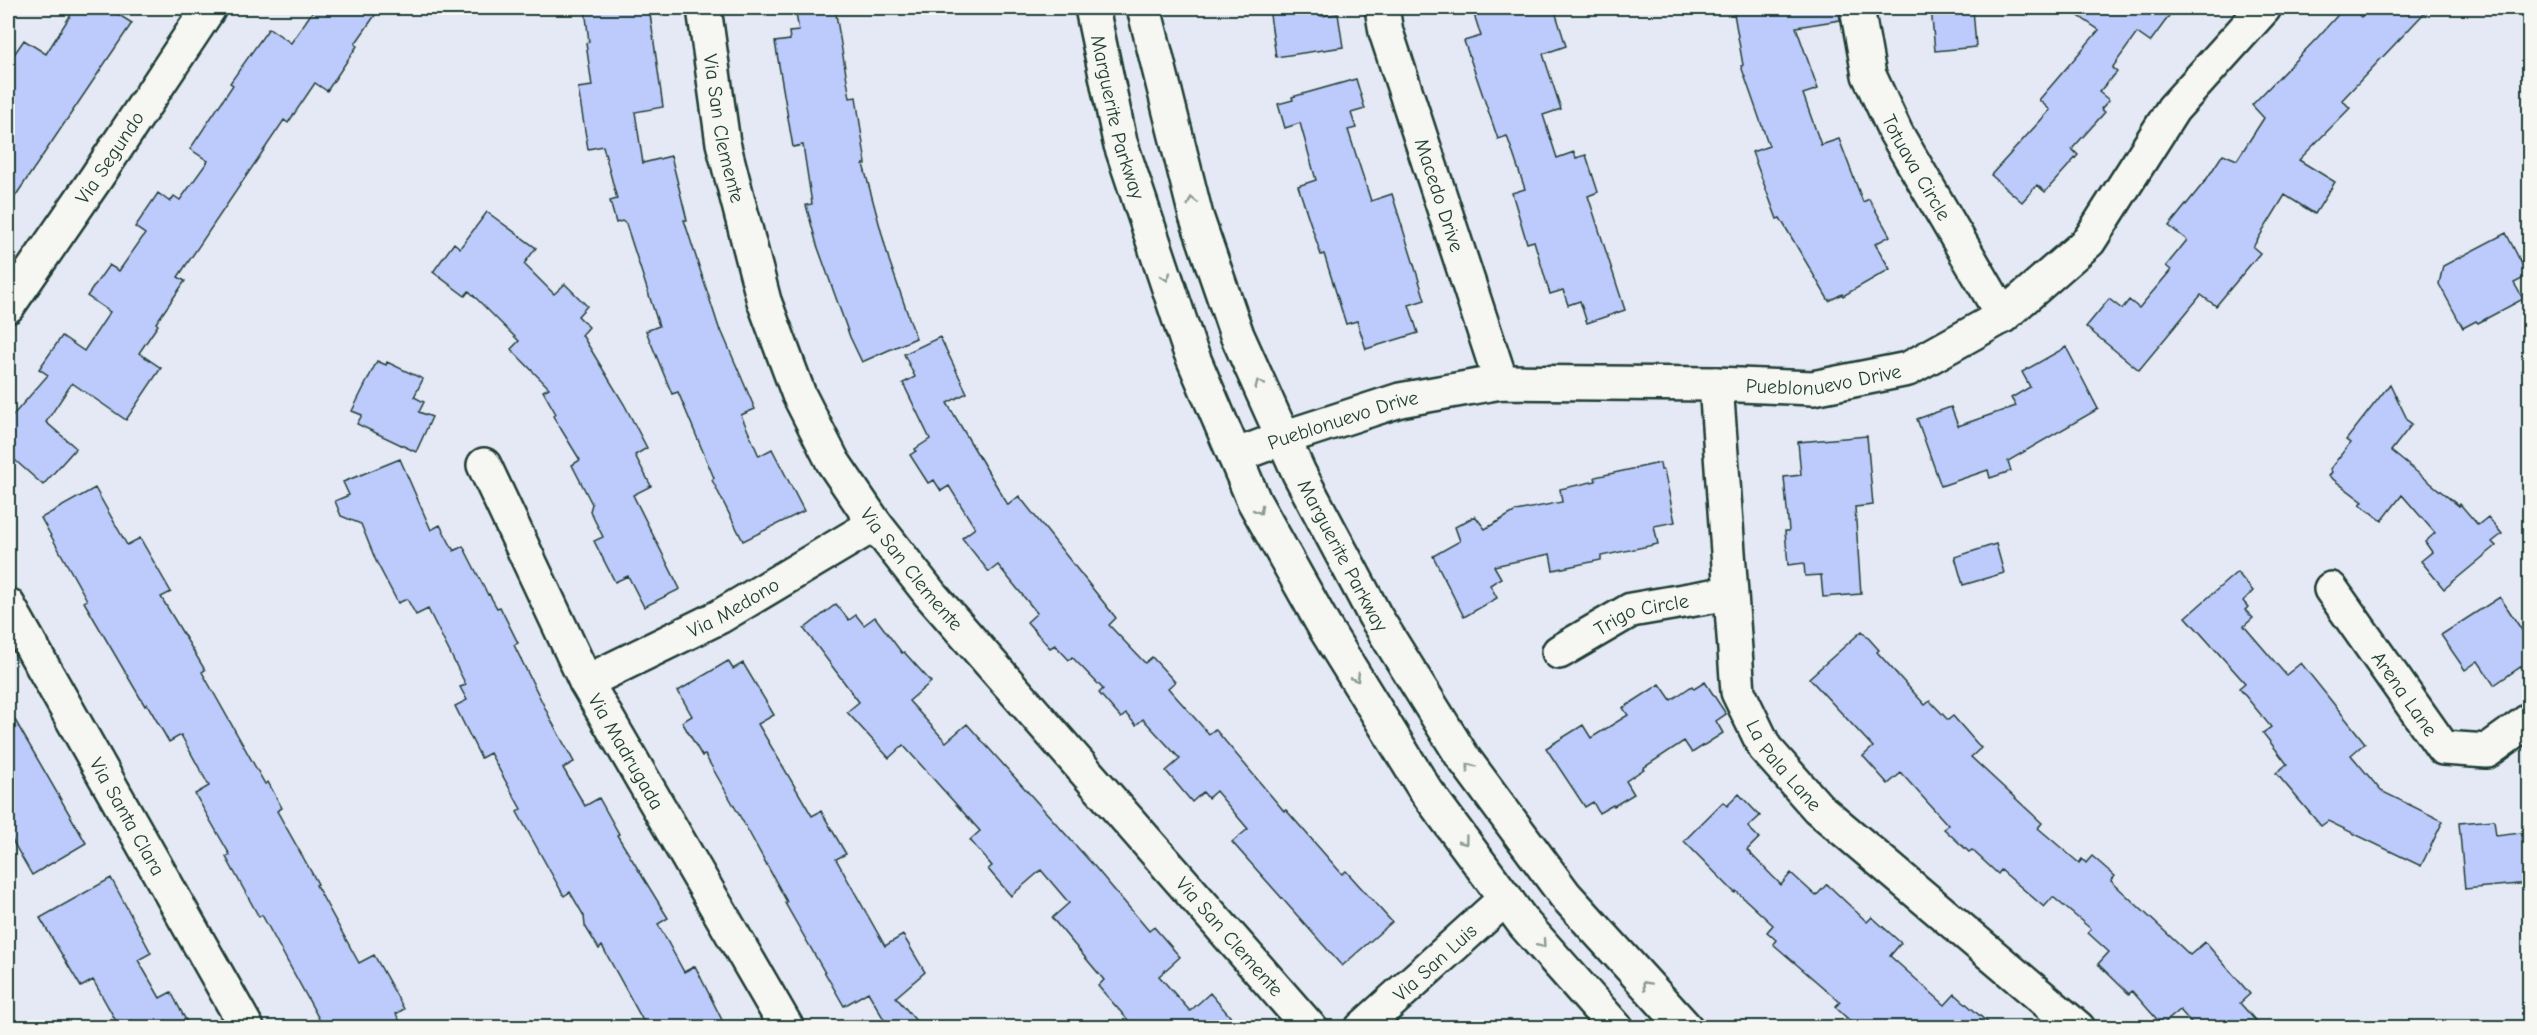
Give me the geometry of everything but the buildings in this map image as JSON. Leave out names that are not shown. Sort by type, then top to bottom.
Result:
[{"type":"street","name":"Via Segundo","points":[[8,306],[209,8]]},
{"type":"street","name":"Via San Clemente","points":[[704,8],[723,143],[764,301],[799,395],[833,462],[875,524],[930,594],[1310,1028]]},
{"type":"street","name":"Marguerite Parkway","points":[[1092,8],[1120,142],[1189,348],[1254,501],[1325,628],[1424,788],[1525,925],[1616,1028]]},
{"type":"street","name":"Marguerite Parkway","points":[[1144,8],[1196,216],[1237,335],[1299,473],[1375,616],[1462,756],[1565,895],[1686,1028]]},
{"type":"street","name":"Macedo Drive","points":[[1382,8],[1386,32],[1501,382]]},
{"type":"street","name":"Totuava Circle","points":[[1857,8],[1869,75],[1896,133],[2003,316]]},
{"type":"street","name":"Pueblonuevo Drive","points":[[1235,456],[1400,400],[1501,382],[1716,384],[1814,388],[1908,369],[2003,316],[2089,241],[2173,109],[2264,8]]},
{"type":"street","name":"La Pala Lane","points":[[1716,384],[1738,692],[1765,748],[1818,808],[2078,1028]]},
{"type":"street","name":"Via Madrugada","points":[[484,465],[586,682],[787,1028]]},
{"type":"street","name":"Via Medono","points":[[586,682],[719,617],[875,524]]},
{"type":"street","name":"Arena Lane","points":[[2331,589],[2443,748],[2487,751],[2529,720]]},
{"type":"street","name":"Trigo Circle","points":[[1559,652],[1631,610],[1730,593]]},
{"type":"street","name":"Via Santa Clara","points":[[8,605],[247,1028]]},
{"type":"street","name":"Via San Luis","points":[[1362,1028],[1543,865]]}]
